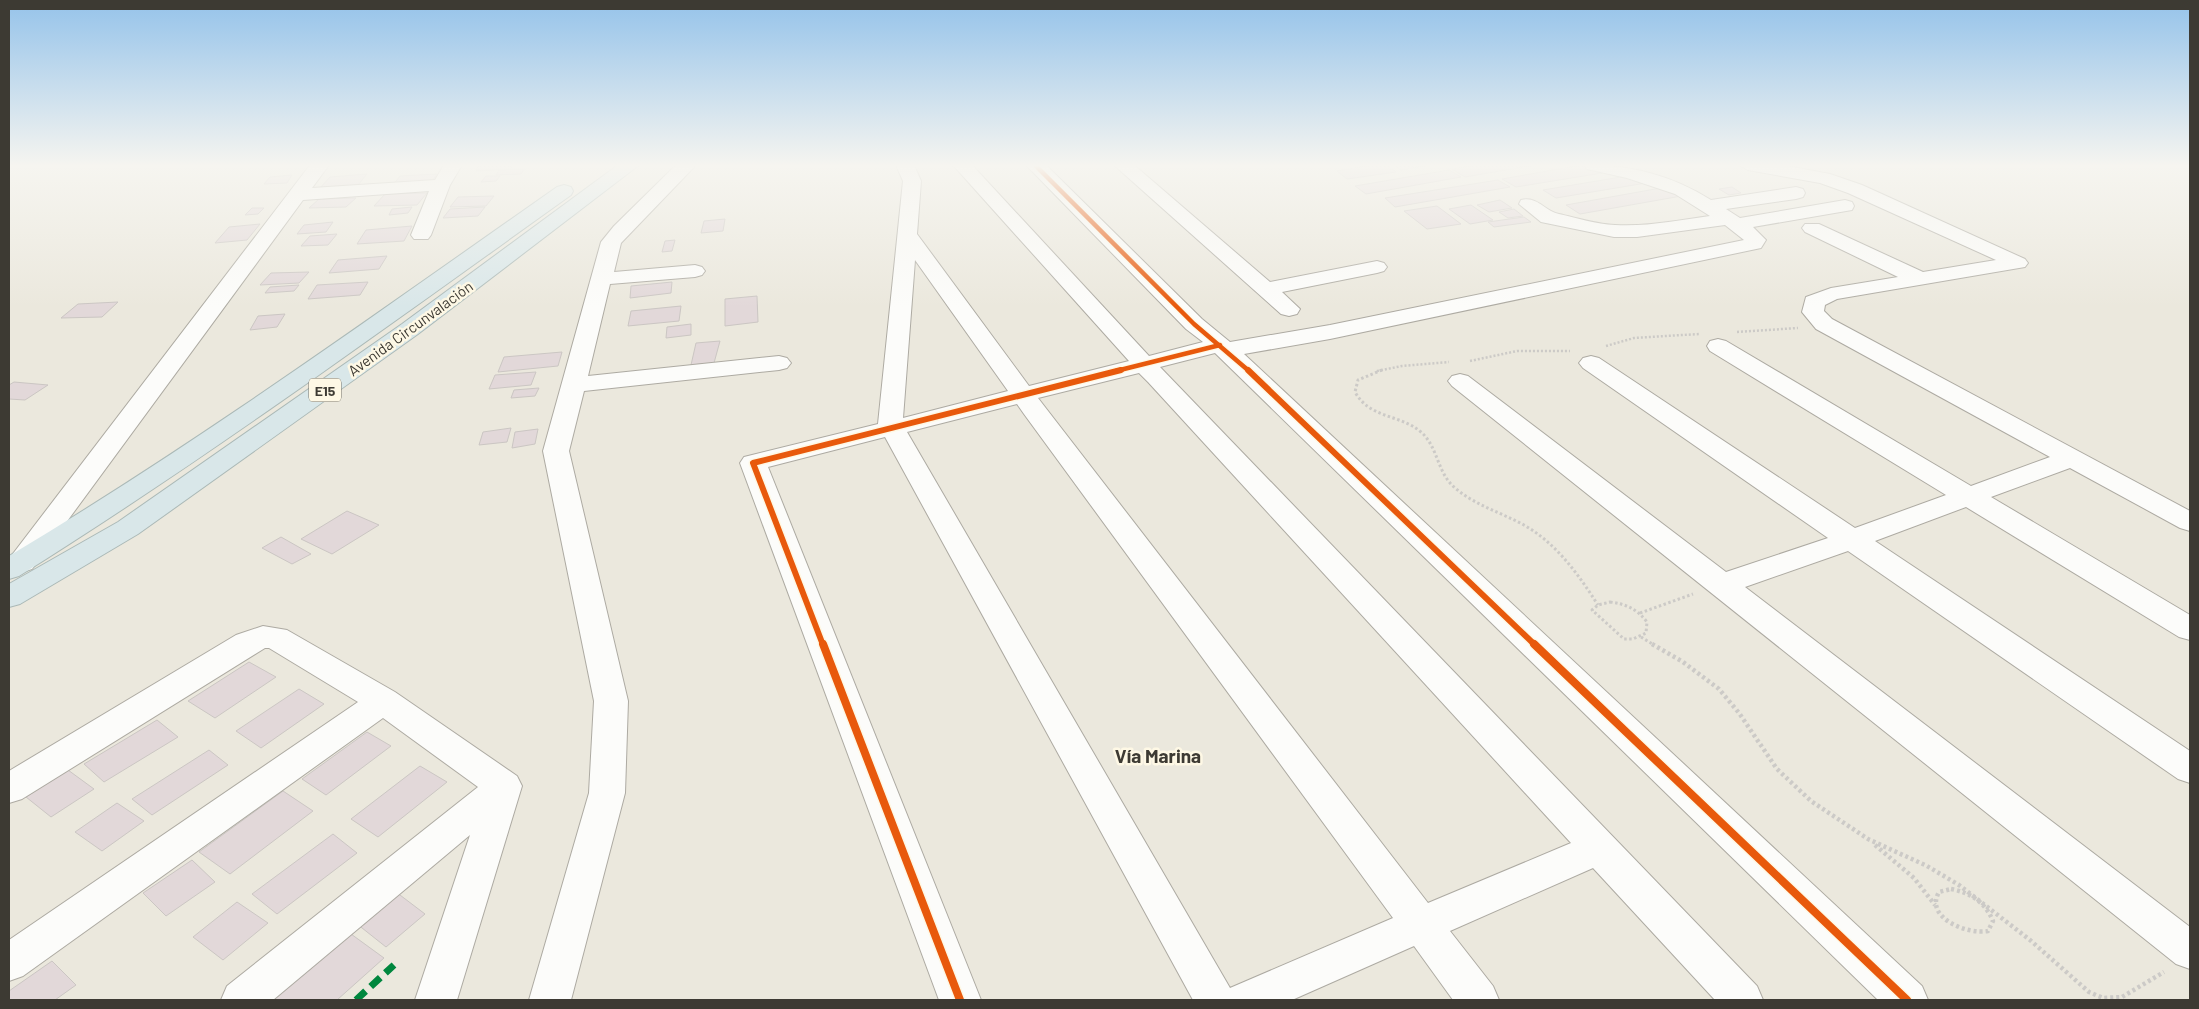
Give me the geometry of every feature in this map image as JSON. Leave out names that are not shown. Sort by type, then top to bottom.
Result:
[{"type":"highway","name":"Avenida Circunvalación","points":[[15,565],[112,506],[238,422],[535,212]]},
{"type":"highway","name":"Avenida Circunvalación","points":[[9,597],[145,517],[410,329],[568,212]]},
{"type":"street","points":[[15,565],[285,212]]},
{"type":"street","points":[[421,235],[430,212]]},
{"type":"street","points":[[550,1000],[607,794],[611,701],[556,451],[600,279],[615,236],[640,212]]},
{"type":"street","points":[[910,212],[890,419],[896,435],[1215,1000]]},
{"type":"street","points":[[1004,212],[1151,371],[1742,1000]]},
{"type":"street","points":[[1081,212],[1194,324],[1227,350],[1907,1000]]},
{"type":"street","points":[[1177,212],[1289,309]]},
{"type":"street","points":[[1540,212],[1548,218],[1614,231],[1736,224]]},
{"type":"street","points":[[960,1000],[759,479],[896,435],[1227,350],[1330,332],[1754,244],[1756,240],[1719,212]]},
{"type":"street","points":[[1540,270],[1736,224],[1807,212]]},
{"type":"street","points":[[1906,212],[2018,263],[1918,278],[1821,297],[1814,302],[1813,312],[1824,324],[2190,522]]},
{"type":"street","points":[[1812,228],[1918,278]]},
{"type":"street","points":[[908,236],[1028,402],[1478,1000]]},
{"type":"street","points":[[1266,289],[1377,267]]},
{"type":"street","points":[[600,279],[695,271]]},
{"type":"street","points":[[1718,337],[1967,495],[2190,629]]},
{"type":"street","points":[[1587,354],[1853,539],[2190,768]]},
{"type":"street","points":[[573,385],[779,363]]},
{"type":"street","points":[[1458,368],[2179,961]]},
{"type":"street","points":[[1720,585],[1853,539],[1967,495],[2072,458]]},
{"type":"street","points":[[9,789],[247,642],[264,637],[276,638],[383,701],[504,786]]},
{"type":"street","points":[[9,963],[383,701]]},
{"type":"street","points":[[242,1000],[504,786]]},
{"type":"street","points":[[436,1000],[504,786]]},
{"type":"street","points":[[1246,1000],[1600,848]]},
{"type":"path","points":[[1598,605],[1576,571],[1556,549],[1524,525],[1477,503],[1458,491],[1445,477],[1434,451],[1421,433],[1405,423],[1371,411],[1360,403],[1355,392],[1358,380],[1367,375],[1418,363],[1458,368],[1479,360],[1517,352],[1587,354],[1634,338],[1718,337],[1824,324]]},
{"type":"path","points":[[1640,613],[1720,585]]},
{"type":"path","points":[[1641,637],[1648,628],[1648,622],[1640,613],[1620,603],[1610,602],[1598,605],[1592,610],[1624,639],[1641,637],[1683,662],[1719,689],[1739,713],[1762,750],[1789,781],[1826,812],[1868,839],[1914,878],[1938,910],[1952,924],[1972,933],[1981,934],[1988,932],[1992,927],[1991,913],[1978,899],[1960,890],[1944,890],[1936,897],[1938,910]]},
{"type":"path","points":[[1868,839],[1927,866],[1978,899],[2047,954],[2081,987],[2096,996],[2113,999],[2122,997],[2179,961]]},
{"type":"building","points":[[248,212],[260,212],[258,214],[245,215]]},
{"type":"building","points":[[390,212],[409,212],[408,213],[389,215]]},
{"type":"building","points":[[448,212],[481,212],[478,216],[443,218]]},
{"type":"building","points":[[1405,212],[1445,212],[1461,224],[1427,229]]},
{"type":"building","points":[[1453,212],[1481,212],[1493,220],[1470,224]]},
{"type":"building","points":[[1499,212],[1518,212],[1523,216],[1508,218]]},
{"type":"building","points":[[1524,217],[1531,222],[1494,227],[1488,222]]},
{"type":"building","points":[[725,219],[723,231],[701,233],[704,221]]},
{"type":"building","points":[[333,222],[326,232],[297,234],[304,225]]},
{"type":"building","points":[[260,224],[247,240],[215,243],[229,227]]},
{"type":"building","points":[[412,226],[404,241],[357,244],[366,230]]},
{"type":"building","points":[[337,234],[328,245],[301,246],[310,236]]},
{"type":"building","points":[[675,240],[672,251],[662,252],[665,241]]},
{"type":"building","points":[[387,256],[379,269],[329,273],[338,260]]},
{"type":"building","points":[[309,272],[299,283],[260,285],[271,273]]},
{"type":"building","points":[[368,282],[360,295],[308,299],[317,285]]},
{"type":"building","points":[[672,282],[671,293],[630,298],[631,286]]},
{"type":"building","points":[[299,285],[294,291],[265,293],[270,287]]},
{"type":"building","points":[[757,296],[758,322],[725,326],[725,299]]},
{"type":"building","points":[[118,302],[102,317],[61,318],[78,304]]},
{"type":"building","points":[[681,306],[679,321],[628,326],[631,311]]},
{"type":"building","points":[[285,314],[277,327],[250,330],[258,316]]},
{"type":"building","points":[[691,324],[691,335],[666,338],[667,327]]},
{"type":"building","points":[[720,341],[714,363],[691,365],[696,343]]},
{"type":"building","points":[[562,352],[558,366],[498,372],[504,357]]},
{"type":"building","points":[[536,372],[531,385],[489,389],[495,375]]},
{"type":"building","points":[[14,382],[48,385],[25,400],[9,399],[9,385]]},
{"type":"building","points":[[539,388],[535,396],[511,398],[514,390]]},
{"type":"building","points":[[511,428],[507,442],[479,445],[483,432]]},
{"type":"building","points":[[538,429],[535,444],[512,448],[515,432]]},
{"type":"building","points":[[347,511],[379,525],[332,554],[301,539]]},
{"type":"building","points":[[281,537],[311,554],[292,564],[262,548]]},
{"type":"building","points":[[249,662],[276,677],[215,718],[188,701]]},
{"type":"building","points":[[299,689],[324,704],[261,748],[236,731]]},
{"type":"building","points":[[157,720],[178,737],[104,782],[84,764]]},
{"type":"building","points":[[367,732],[391,746],[326,795],[302,779]]},
{"type":"building","points":[[209,750],[228,765],[152,815],[132,799]]},
{"type":"building","points":[[420,766],[447,782],[378,837],[351,819]]},
{"type":"building","points":[[68,770],[94,789],[51,817],[26,797]]},
{"type":"building","points":[[283,791],[313,811],[230,874],[199,852]]},
{"type":"building","points":[[117,803],[144,821],[102,851],[75,832]]},
{"type":"building","points":[[333,834],[357,853],[277,914],[252,894]]},
{"type":"building","points":[[192,860],[215,882],[166,916],[143,893]]},
{"type":"building","points":[[396,892],[425,914],[386,947],[357,924]]},
{"type":"building","points":[[237,902],[268,923],[223,960],[193,937]]},
{"type":"building","points":[[351,934],[384,958],[337,1000],[273,1000]]},
{"type":"building","points":[[52,961],[76,985],[55,1000],[9,1000],[9,991]]},
{"type":"marked path","points":[[356,1000],[394,965]]},
{"type":"cycle path","points":[[1082,212],[1194,324],[1234,357],[1907,1000]]},
{"type":"cycle path","points":[[960,1000],[753,463],[1220,345]]},
{"type":"district","name":"Vía Marina","points":[[1158,755]]}]
